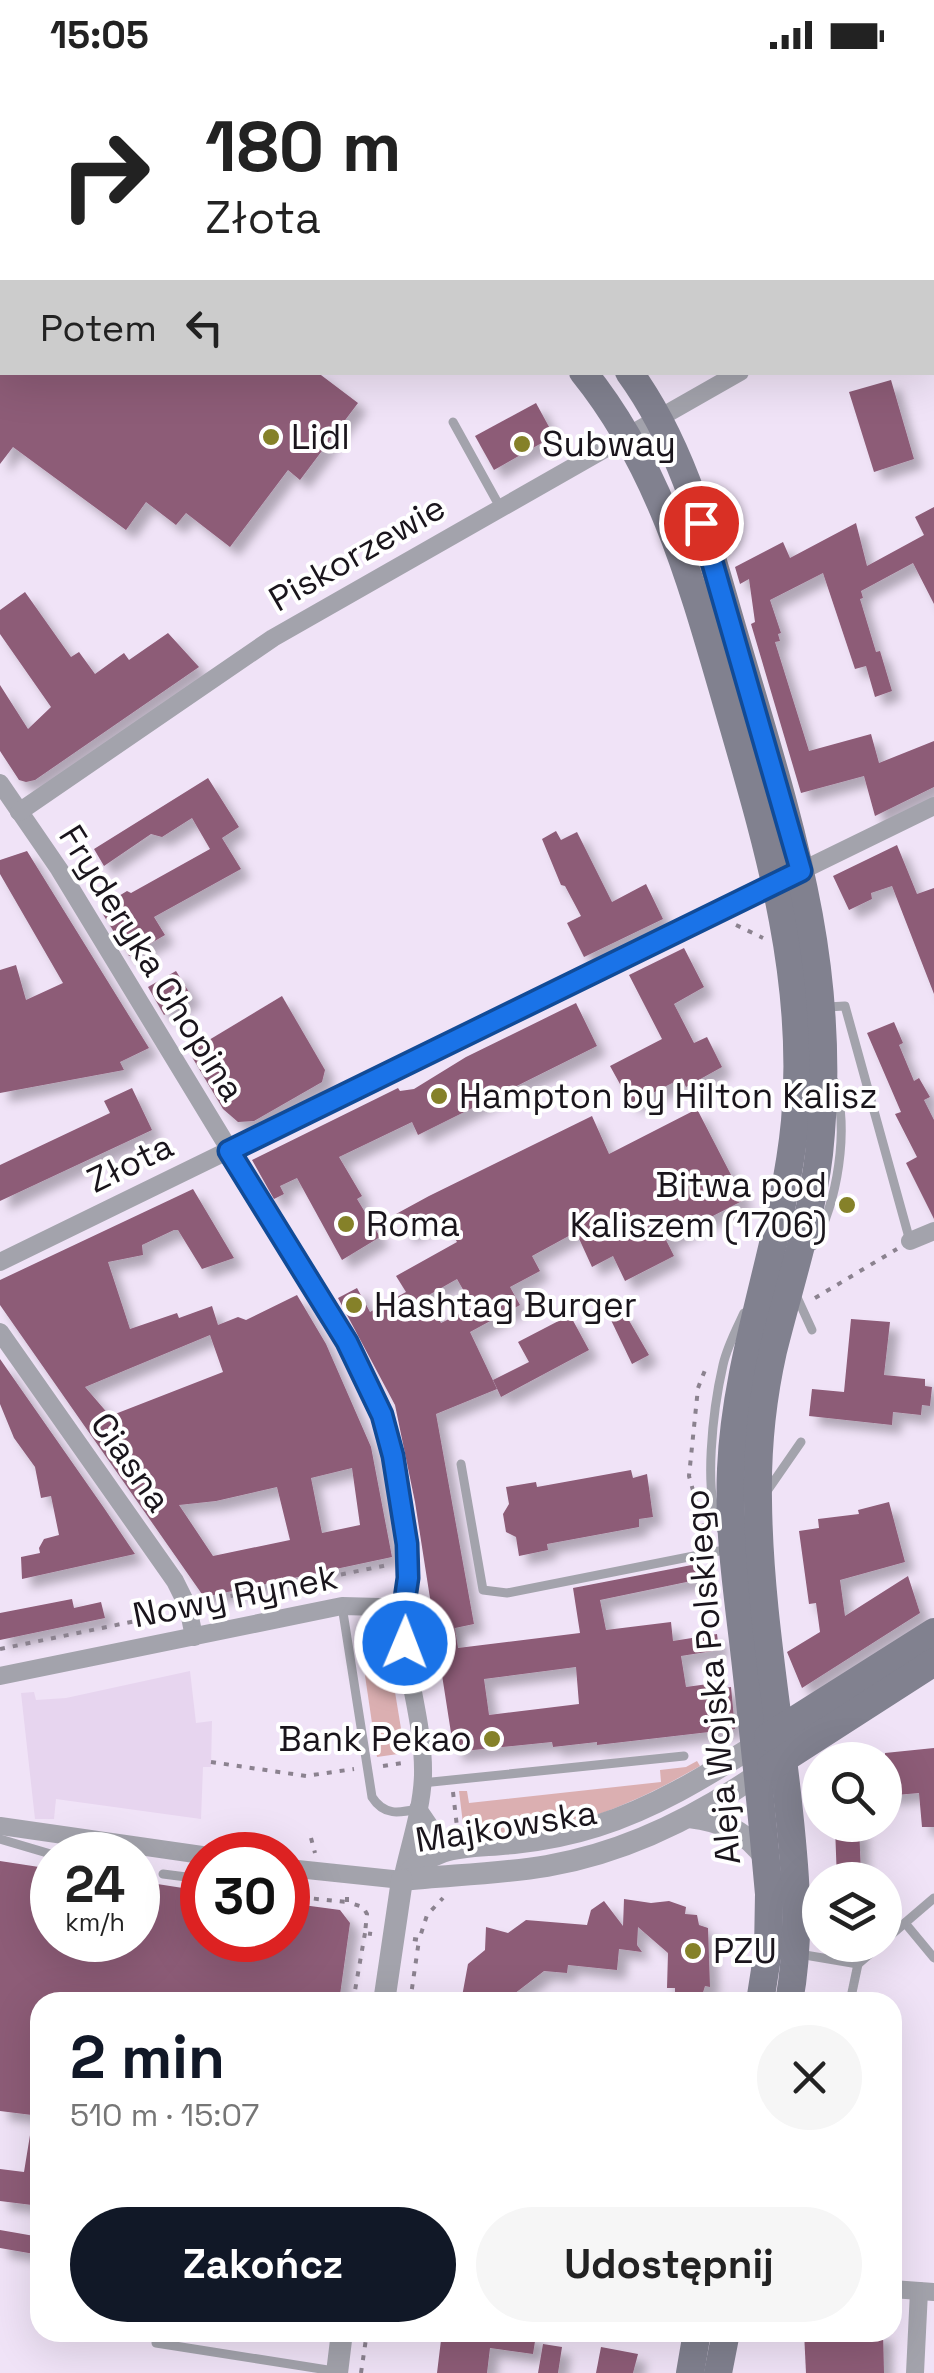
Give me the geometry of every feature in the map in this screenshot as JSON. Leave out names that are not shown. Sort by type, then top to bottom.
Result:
[{"type":"main road","name":"Aleja Wojska Polskiego","points":[[585,375],[628,436],[656,491],[686,568],[789,877],[814,937],[823,1007],[818,1160],[799,1293],[762,1415],[758,1505],[797,1894],[796,1953],[790,1992]]},
{"type":"main road","name":"Aleja Wojska Polskiego","points":[[632,375],[658,418],[699,516],[789,877],[797,1083],[787,1178],[746,1347],[735,1411],[730,1476],[733,1549],[766,1859],[769,1924],[761,1992]]},
{"type":"main road","name":"Majkowska","points":[[754,1746],[934,1632]]},
{"type":"main road","name":"Majkowska","points":[[757,1776],[934,1662]]},
{"type":"main road","points":[[690,2373],[696,2342]]},
{"type":"main road","points":[[718,2373],[724,2342]]},
{"type":"street","name":"Piskorzewie","points":[[19,812],[273,638],[735,375]]},
{"type":"street","name":"Fryderyka Chopina","points":[[0,783],[80,902],[347,1342],[382,1415],[393,1456],[407,1544],[408,1578],[402,1619]]},
{"type":"street","name":"Złota","points":[[0,1262],[934,806]]},
{"type":"street","points":[[910,1242],[934,1231]]},
{"type":"street","name":"Ciasna","points":[[0,1332],[175,1581],[188,1607],[194,1637]]},
{"type":"street","name":"Nowy Rynek","points":[[0,1676],[342,1606],[380,1607],[402,1619]]},
{"type":"street","points":[[385,1992],[402,1880],[422,1783],[421,1745],[402,1619]]},
{"type":"street","name":"Majkowska","points":[[418,1809],[433,1831],[455,1839],[542,1839],[624,1817],[677,1793],[754,1746]]},
{"type":"street","name":"Majkowska","points":[[402,1880],[517,1870],[573,1860],[630,1843],[689,1817],[757,1776]]},
{"type":"street","points":[[689,1817],[734,1828],[752,1841],[766,1859]]},
{"type":"street","points":[[0,1826],[180,1853]]},
{"type":"street","name":"Majkowska","points":[[402,1880],[424,1859],[455,1839]]},
{"type":"street","points":[[310,1871],[402,1880]]},
{"type":"street","points":[[915,2373],[926,2291]]},
{"type":"street","points":[[337,2372],[341,2342]]},
{"type":"lane","points":[[453,422],[500,509]]},
{"type":"lane","points":[[823,1007],[845,1006],[910,1242]]},
{"type":"lane","points":[[799,1293],[812,1330]]},
{"type":"lane","points":[[758,1505],[801,1442]]},
{"type":"lane","points":[[461,1464],[483,1590],[506,1592],[733,1549]]},
{"type":"lane","points":[[342,1606],[372,1797],[377,1805],[393,1813],[418,1809]]},
{"type":"lane","points":[[422,1783],[684,1756]]},
{"type":"lane","points":[[0,1838],[30,1847]]},
{"type":"lane","points":[[310,1873],[317,1872]]},
{"type":"lane","points":[[164,1874],[180,1876]]},
{"type":"lane","points":[[934,1898],[904,1923],[934,1958]]},
{"type":"lane","points":[[796,1953],[858,1964]]},
{"type":"lane","points":[[852,1992],[860,1962]]},
{"type":"lane","points":[[156,2343],[337,2372]]},
{"type":"path","points":[[799,1293],[910,1242]]},
{"type":"path","points":[[198,1593],[207,1602],[398,1563]]},
{"type":"path","points":[[298,1583],[300,1591]]},
{"type":"path","points":[[0,1649],[155,1617],[168,1602]]},
{"type":"path","points":[[211,1762],[306,1776],[356,1769]]},
{"type":"path","points":[[378,1766],[407,1762]]},
{"type":"path","points":[[453,1792],[455,1839]]},
{"type":"path","points":[[411,1992],[416,1940],[433,1906],[453,1892]]},
{"type":"path","points":[[310,1897],[347,1899],[363,1907],[367,1914],[355,1992]]},
{"type":"path","points":[[365,1933],[372,1934]]},
{"type":"path","points":[[361,2373],[366,2342]]},
{"type":"shaded area","points":[[374,1618],[385,1631],[405,1753],[377,1757],[358,1628],[362,1620]]},
{"type":"shaded area","points":[[190,1671],[196,1723],[212,1721],[211,1767],[203,1767],[201,1819],[56,1799],[54,1819],[35,1819],[21,1693],[34,1692],[36,1700],[66,1698]]},
{"type":"shaded area","points":[[697,1761],[700,1766],[674,1781],[587,1818],[526,1832],[464,1832],[459,1791],[467,1791],[469,1803],[661,1782],[660,1770],[686,1767]]},
{"type":"building","points":[[0,375],[321,375],[358,403],[300,480],[288,470],[230,547],[186,513],[176,525],[146,502],[126,530],[13,447],[0,464]]},
{"type":"building","points":[[891,380],[914,459],[874,472],[849,392]]},
{"type":"building","points":[[536,403],[554,436],[494,470],[475,436]]},
{"type":"building","points":[[934,507],[934,604],[913,563],[861,591],[876,652],[880,651],[892,691],[875,697],[866,666],[855,669],[823,573],[770,600],[781,633],[780,641],[775,642],[809,751],[871,734],[879,763],[934,741],[934,787],[875,816],[864,776],[801,793],[751,624],[755,622],[749,579],[740,584],[735,567],[783,542],[790,558],[856,523],[867,566],[924,535],[915,517]]},
{"type":"building","points":[[25,592],[71,657],[79,652],[95,674],[124,653],[129,660],[168,633],[199,667],[35,780],[26,782],[19,780],[0,751],[0,685],[28,729],[51,707],[0,634],[0,610]]},
{"type":"building","points":[[208,778],[239,827],[222,838],[241,869],[154,917],[165,935],[129,956],[99,908],[210,849],[192,818],[162,837],[151,834],[104,866],[94,849]]},
{"type":"building","points":[[556,831],[561,840],[577,832],[612,902],[646,884],[663,919],[584,957],[567,923],[581,916],[561,885],[542,839]]},
{"type":"building","points":[[897,845],[917,894],[934,888],[934,994],[892,886],[871,893],[872,899],[849,910],[833,876]]},
{"type":"building","points":[[27,851],[149,1048],[120,1062],[124,1070],[0,1093],[0,970],[16,965],[26,1000],[63,983],[0,874],[0,860]]},
{"type":"building","points":[[684,948],[704,987],[674,1004],[694,1043],[707,1037],[722,1067],[686,1087],[682,1078],[631,1104],[610,1066],[662,1039],[629,975]]},
{"type":"building","points":[[176,971],[192,997],[164,1015],[148,987]]},
{"type":"building","points":[[282,996],[325,1070],[322,1082],[254,1121],[238,1122],[223,1109],[189,1052]]},
{"type":"building","name":"Hampton by Hilton Kalisz","points":[[576,1003],[597,1046],[418,1135],[412,1122],[339,1157],[362,1196],[357,1199],[380,1237],[342,1260],[297,1178],[280,1186],[284,1194],[274,1199],[252,1160],[398,1088],[414,1089],[466,1057]]},
{"type":"building","points":[[894,1022],[914,1081],[919,1078],[930,1097],[924,1100],[934,1120],[934,1219],[906,1163],[917,1157],[895,1114],[901,1112],[867,1033]]},
{"type":"building","points":[[132,1088],[152,1130],[0,1201],[0,1165],[110,1113],[104,1101]]},
{"type":"building","points":[[697,1109],[744,1200],[666,1240],[674,1256],[625,1281],[613,1256],[592,1267],[576,1232],[532,1256],[540,1271],[510,1287],[520,1305],[470,1332],[497,1389],[436,1414],[474,1624],[455,1628],[458,1648],[580,1633],[573,1588],[697,1564],[701,1579],[600,1600],[606,1630],[671,1622],[673,1641],[717,1634],[719,1650],[681,1656],[686,1687],[723,1682],[724,1688],[731,1687],[735,1729],[597,1745],[553,1747],[552,1742],[454,1752],[415,1502],[395,1405],[338,1298],[357,1288],[370,1312],[406,1292],[396,1276],[457,1242],[443,1216],[406,1235],[396,1214],[429,1196],[592,1116],[609,1154]],"holes":[[[457,1279],[473,1307],[441,1323],[427,1296]],[[576,1667],[579,1704],[489,1715],[484,1679]]]},
{"type":"building","points":[[193,1189],[234,1258],[202,1269],[178,1230],[174,1230],[142,1245],[143,1255],[108,1262],[130,1329],[212,1306],[218,1325],[238,1317],[246,1320],[297,1295],[326,1344],[371,1447],[392,1557],[204,1597],[0,1305],[0,1280]],"holes":[[[210,1335],[223,1372],[110,1416],[85,1387]],[[352,1468],[360,1525],[322,1533],[311,1478]],[[277,1487],[290,1540],[213,1556],[179,1505]]]},
{"type":"building","points":[[623,1310],[649,1355],[632,1364],[610,1318]]},
{"type":"building","points":[[570,1315],[589,1350],[501,1397],[493,1380],[529,1362],[518,1342]]},
{"type":"building","points":[[851,1319],[890,1322],[884,1375],[925,1379],[925,1386],[932,1387],[930,1406],[922,1405],[921,1415],[893,1412],[892,1425],[809,1416],[812,1389],[844,1392]]},
{"type":"building","points":[[0,1359],[135,1554],[22,1579],[21,1557],[40,1553],[44,1539],[59,1535],[51,1496],[41,1498],[35,1467],[14,1438],[0,1404]]},
{"type":"building","points":[[631,1470],[633,1478],[647,1474],[653,1517],[639,1519],[639,1527],[547,1544],[548,1550],[519,1556],[516,1537],[506,1532],[506,1487],[536,1482],[537,1487]]},
{"type":"building","points":[[889,1502],[905,1562],[840,1580],[845,1616],[908,1576],[920,1613],[802,1688],[787,1652],[820,1632],[816,1603],[809,1604],[799,1531],[819,1528],[818,1519],[859,1514],[858,1510]]},
{"type":"building","points":[[72,1599],[74,1608],[101,1602],[105,1618],[0,1640],[0,1613]]},
{"type":"building","points":[[934,1748],[934,1827],[922,1827],[919,1793],[902,1794],[902,1751]]},
{"type":"building","points":[[836,1842],[860,1842],[860,1862],[836,1862]]},
{"type":"building","points":[[0,1861],[30,1866],[30,1962],[160,1962],[160,1884],[180,1888],[180,1962],[310,1962],[310,1906],[340,1910],[350,1923],[340,1992],[30,1992],[30,2115],[0,2111]]},
{"type":"building","points":[[624,1899],[669,1901],[686,1907],[685,1914],[697,1915],[699,1925],[708,1928],[710,1987],[705,1986],[703,1992],[675,1992],[675,1988],[667,1988],[668,1953],[638,1927],[637,1945],[642,1952],[619,1949],[617,1970],[568,1965],[567,1973],[544,1971],[517,1992],[463,1992],[468,1964],[485,1950],[486,1927],[508,1933],[526,1920],[587,1925],[591,1910],[604,1901],[623,1926]]},
{"type":"building","points":[[30,2135],[30,2205],[0,2201],[0,2169],[24,2172]]},
{"type":"building","points":[[0,2230],[30,2235],[30,2253],[0,2248]]},
{"type":"building","points":[[441,2342],[535,2342],[533,2354],[490,2348],[487,2373],[437,2373]]},
{"type":"building","points":[[804,2342],[883,2342],[884,2373],[806,2373]]},
{"type":"building","points":[[543,2344],[562,2347],[558,2373],[538,2373]]},
{"type":"building","points":[[601,2347],[638,2354],[633,2373],[596,2373]]},
{"type":"place","name":"Lidl","points":[[271,437]]},
{"type":"place","name":"Subway","points":[[522,444]]},
{"type":"place","name":"Hampton by Hilton Kalisz","points":[[439,1096]]},
{"type":"place","name":"Bitwa pod Kaliszem (1706)","points":[[847,1205]]},
{"type":"place","name":"Roma","points":[[346,1224]]},
{"type":"place","name":"Hashtag Burger","points":[[354,1305]]},
{"type":"place","name":"Bank Pekao","points":[[492,1739]]},
{"type":"place","name":"PZU","points":[[693,1951]]},
{"type":"route","points":[[405,1643],[402,1619],[408,1578],[407,1544],[382,1415],[347,1342],[229,1151],[801,871],[701,523]]}]
